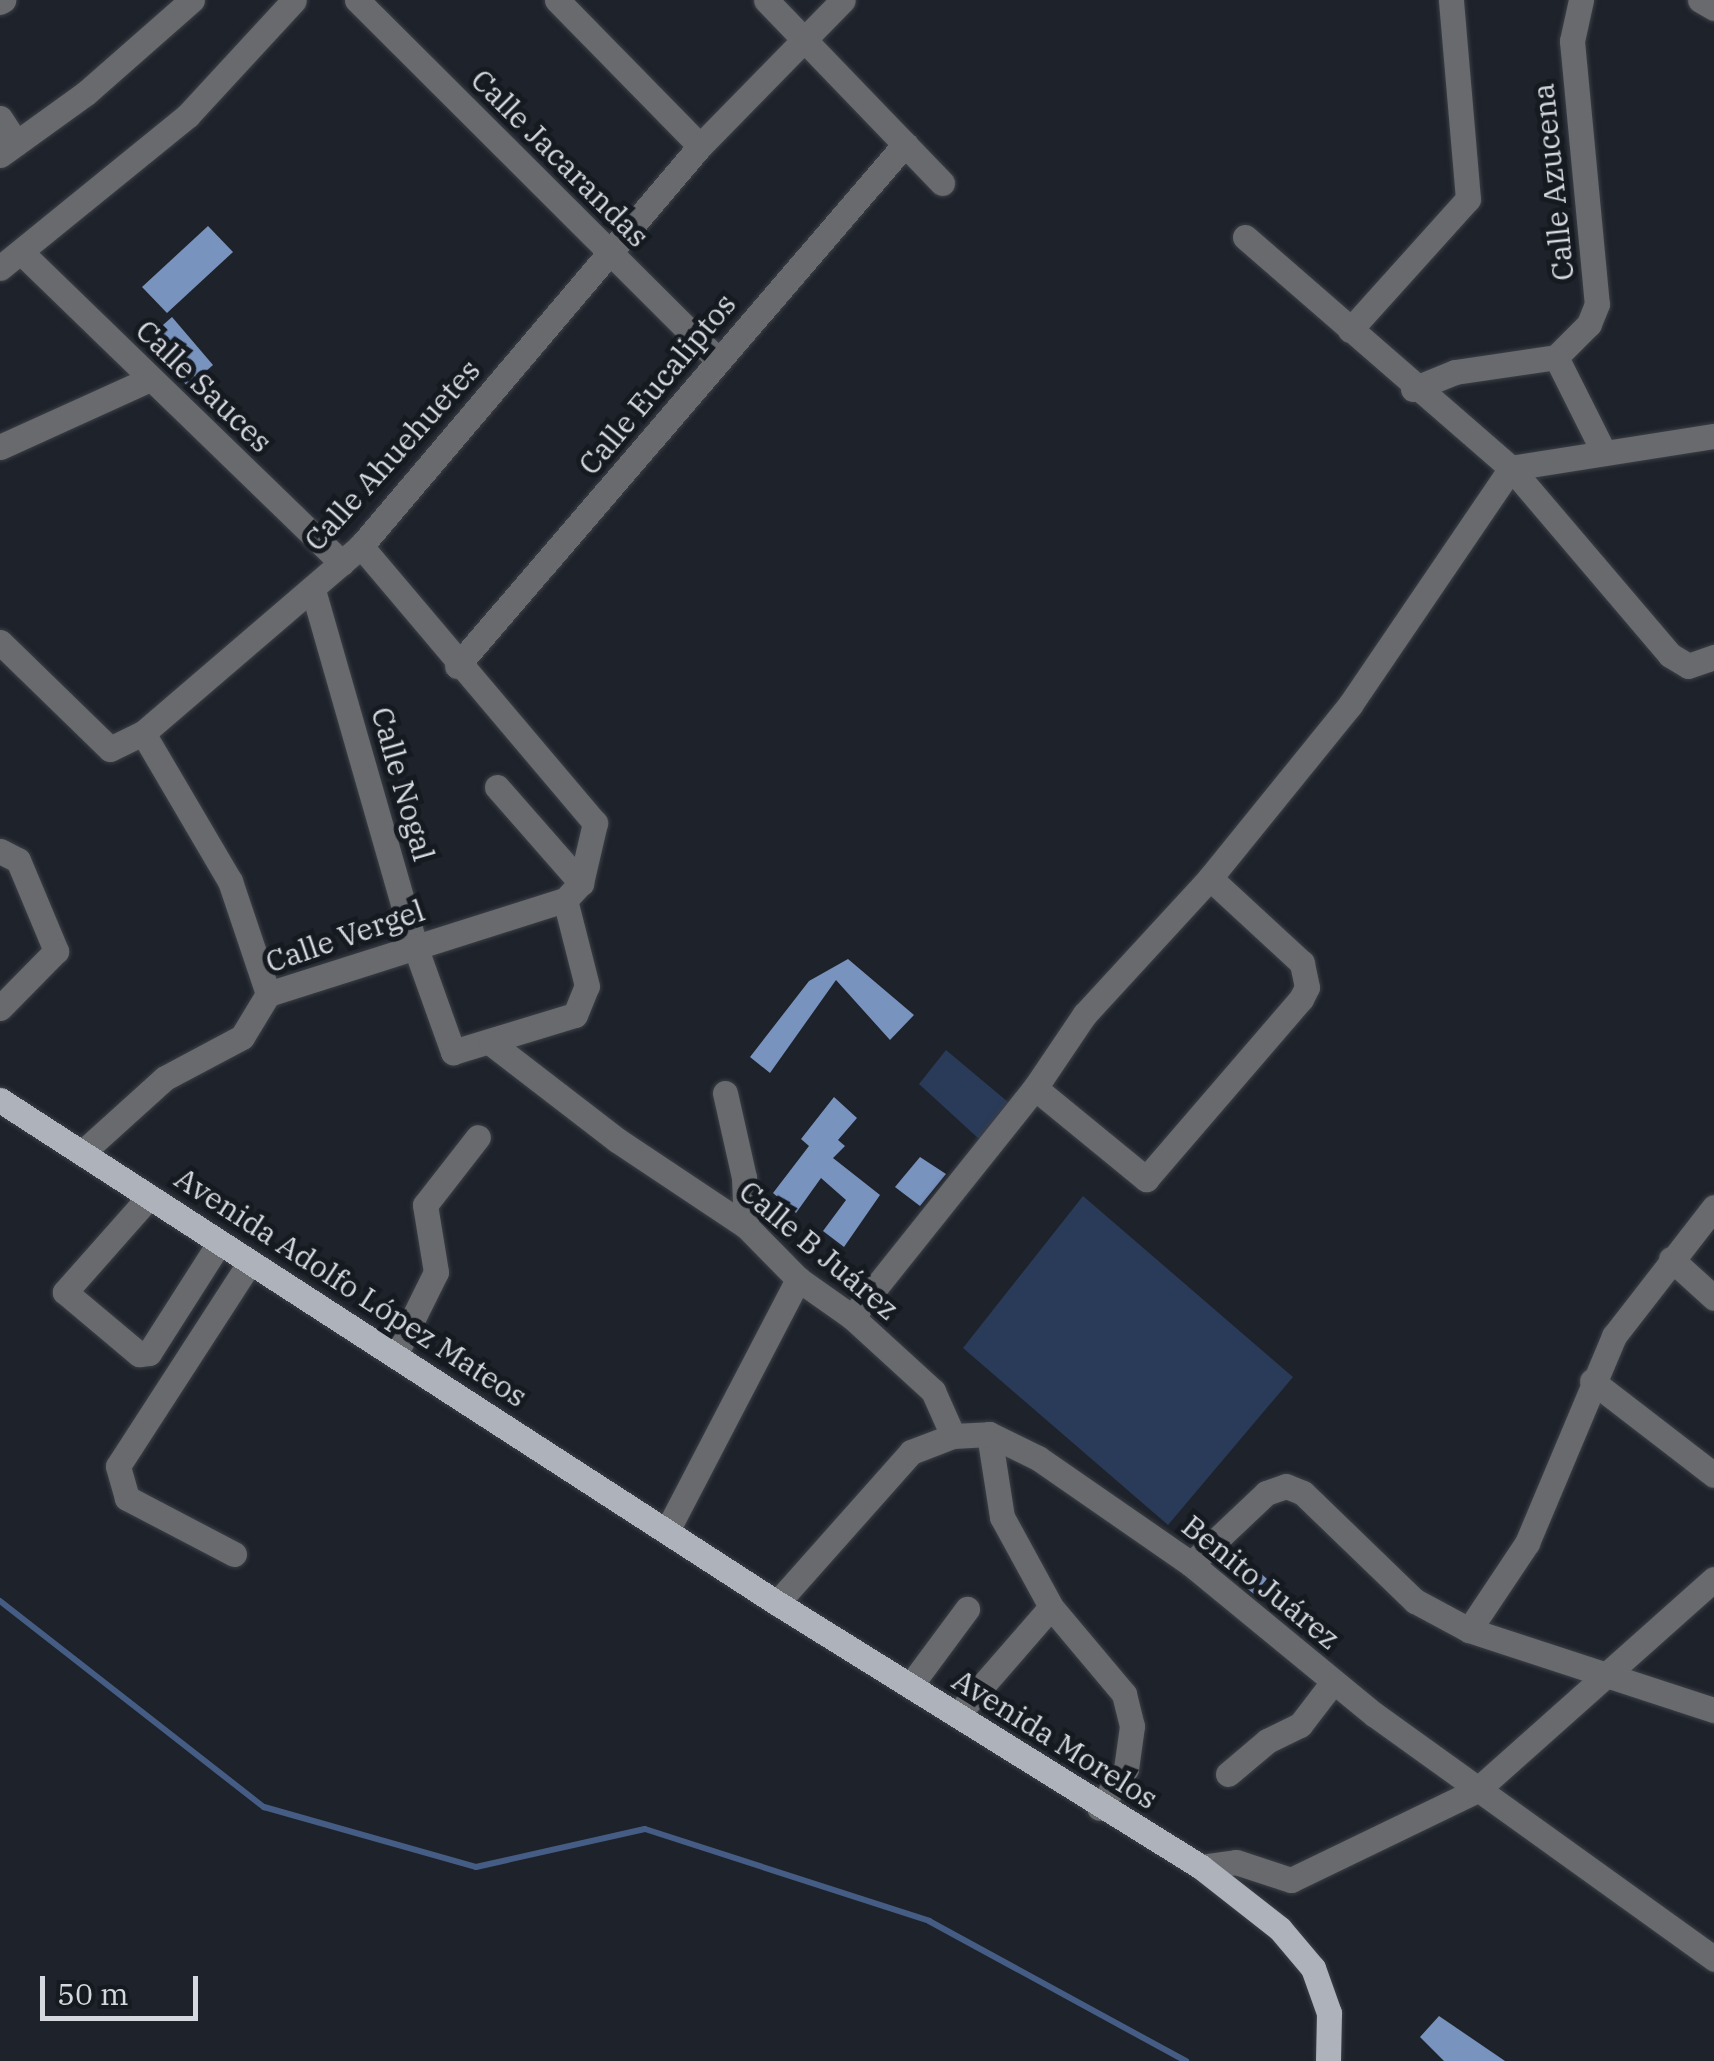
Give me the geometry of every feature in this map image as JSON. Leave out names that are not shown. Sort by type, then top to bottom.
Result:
[{"type":"main road","name":"Avenida Adolfo López Mateos","points":[[1,1101],[668,1530]]},
{"type":"main road","name":"Avenida Morelos","points":[[668,1530],[777,1604],[1099,1808],[1201,1867],[1280,1929],[1314,1968],[1329,2013],[1328,2061]]},
{"type":"street","points":[[0,118],[8,149],[86,93],[192,0]]},
{"type":"street","points":[[0,268],[23,254],[188,115],[294,0]]},
{"type":"street","name":"Calle Jacarandas","points":[[358,0],[718,360]]},
{"type":"street","points":[[557,0],[700,146]]},
{"type":"street","points":[[766,0],[942,182]]},
{"type":"street","name":"Calle Ahuehuetes","points":[[0,642],[110,749],[143,733],[351,555],[700,146],[842,0]]},
{"type":"street","points":[[1350,330],[1468,199],[1451,0]]},
{"type":"street","name":"Calle Azucena","points":[[1556,357],[1589,324],[1597,304],[1572,42],[1581,0]]},
{"type":"street","points":[[1700,0],[1714,8]]},
{"type":"street","name":"Calle Eucaliptos","points":[[457,666],[906,144]]},
{"type":"street","points":[[1245,237],[1413,389],[1511,468],[1670,655],[1688,666],[1714,657]]},
{"type":"street","name":"Calle Sauces","points":[[23,254],[150,380],[351,555],[457,666],[595,822],[573,891]]},
{"type":"street","points":[[1413,389],[1455,372],[1556,357],[1604,453]]},
{"type":"street","points":[[0,447],[150,380]]},
{"type":"street","points":[[852,1316],[1035,1088],[1085,1014],[1210,878],[1350,706],[1511,468],[1714,436]]},
{"type":"street","name":"Calle Nogal","points":[[313,590],[415,946],[453,1052],[491,1043]]},
{"type":"street","points":[[143,733],[230,881],[268,994]]},
{"type":"street","points":[[491,1043],[575,1015],[585,1002],[573,891],[498,786]]},
{"type":"street","points":[[0,851],[18,860],[56,950],[0,1008]]},
{"type":"street","points":[[1035,1088],[1146,1179],[1301,999],[1307,987],[1302,963],[1210,878]]},
{"type":"street","name":"Calle Vergel","points":[[83,1152],[166,1078],[242,1036],[268,994],[573,891]]},
{"type":"street","name":"Calle B Juárez","points":[[491,1043],[617,1140],[746,1226],[798,1279],[852,1316],[933,1390],[953,1436]]},
{"type":"street","points":[[725,1094],[744,1177],[746,1226]]},
{"type":"street","points":[[396,1353],[436,1272],[426,1205],[478,1137]]},
{"type":"street","points":[[149,1196],[64,1292],[139,1354],[149,1353],[219,1243]]},
{"type":"street","points":[[1468,1630],[1528,1543],[1592,1380],[1614,1336],[1714,1206]]},
{"type":"street","points":[[1672,1259],[1714,1298]]},
{"type":"street","points":[[234,1554],[128,1498],[118,1466],[250,1262]]},
{"type":"street","points":[[668,1530],[798,1279]]},
{"type":"street","points":[[1592,1380],[1714,1475]]},
{"type":"street","points":[[989,1434],[1002,1517],[1050,1608],[1124,1694],[1132,1726],[1126,1770],[1099,1808]]},
{"type":"street","name":"Benito Juárez","points":[[777,1604],[911,1452],[953,1436],[989,1434],[1038,1458],[1191,1564],[1334,1682],[1714,1960]]},
{"type":"street","points":[[1191,1564],[1266,1494],[1286,1486],[1303,1492],[1415,1601],[1468,1630],[1714,1710]]},
{"type":"street","points":[[1201,1867],[1236,1862],[1292,1880],[1477,1790],[1714,1579]]},
{"type":"street","points":[[957,1715],[1050,1608]]},
{"type":"street","points":[[910,1686],[967,1610]]},
{"type":"street","points":[[1228,1774],[1267,1741],[1300,1725],[1334,1682]]},
{"type":"shaded area","points":[[946,1050],[1008,1102],[979,1139],[919,1084]]},
{"type":"shaded area","points":[[1083,1196],[1293,1377],[1168,1525],[963,1348]]},
{"type":"building","points":[[208,226],[233,252],[167,313],[142,287]]},
{"type":"building","points":[[172,317],[213,365],[188,387],[147,339]]},
{"type":"building","points":[[848,959],[914,1015],[890,1040],[836,980],[770,1073],[750,1057],[809,981]]},
{"type":"building","points":[[834,1097],[857,1118],[838,1140],[845,1146],[833,1158],[880,1195],[844,1247],[823,1231],[846,1200],[821,1178],[796,1213],[773,1193],[809,1146],[801,1139]]},
{"type":"building","points":[[920,1157],[946,1174],[920,1206],[895,1187]]},
{"type":"building","points":[[1241,1555],[1267,1579],[1254,1594],[1225,1571]]},
{"type":"building","points":[[1439,2016],[1505,2061],[1444,2061],[1420,2037]]},
{"type":"waterway","points":[[0,1601],[264,1807],[476,1867],[645,1829],[929,1921],[1186,2061]]}]
